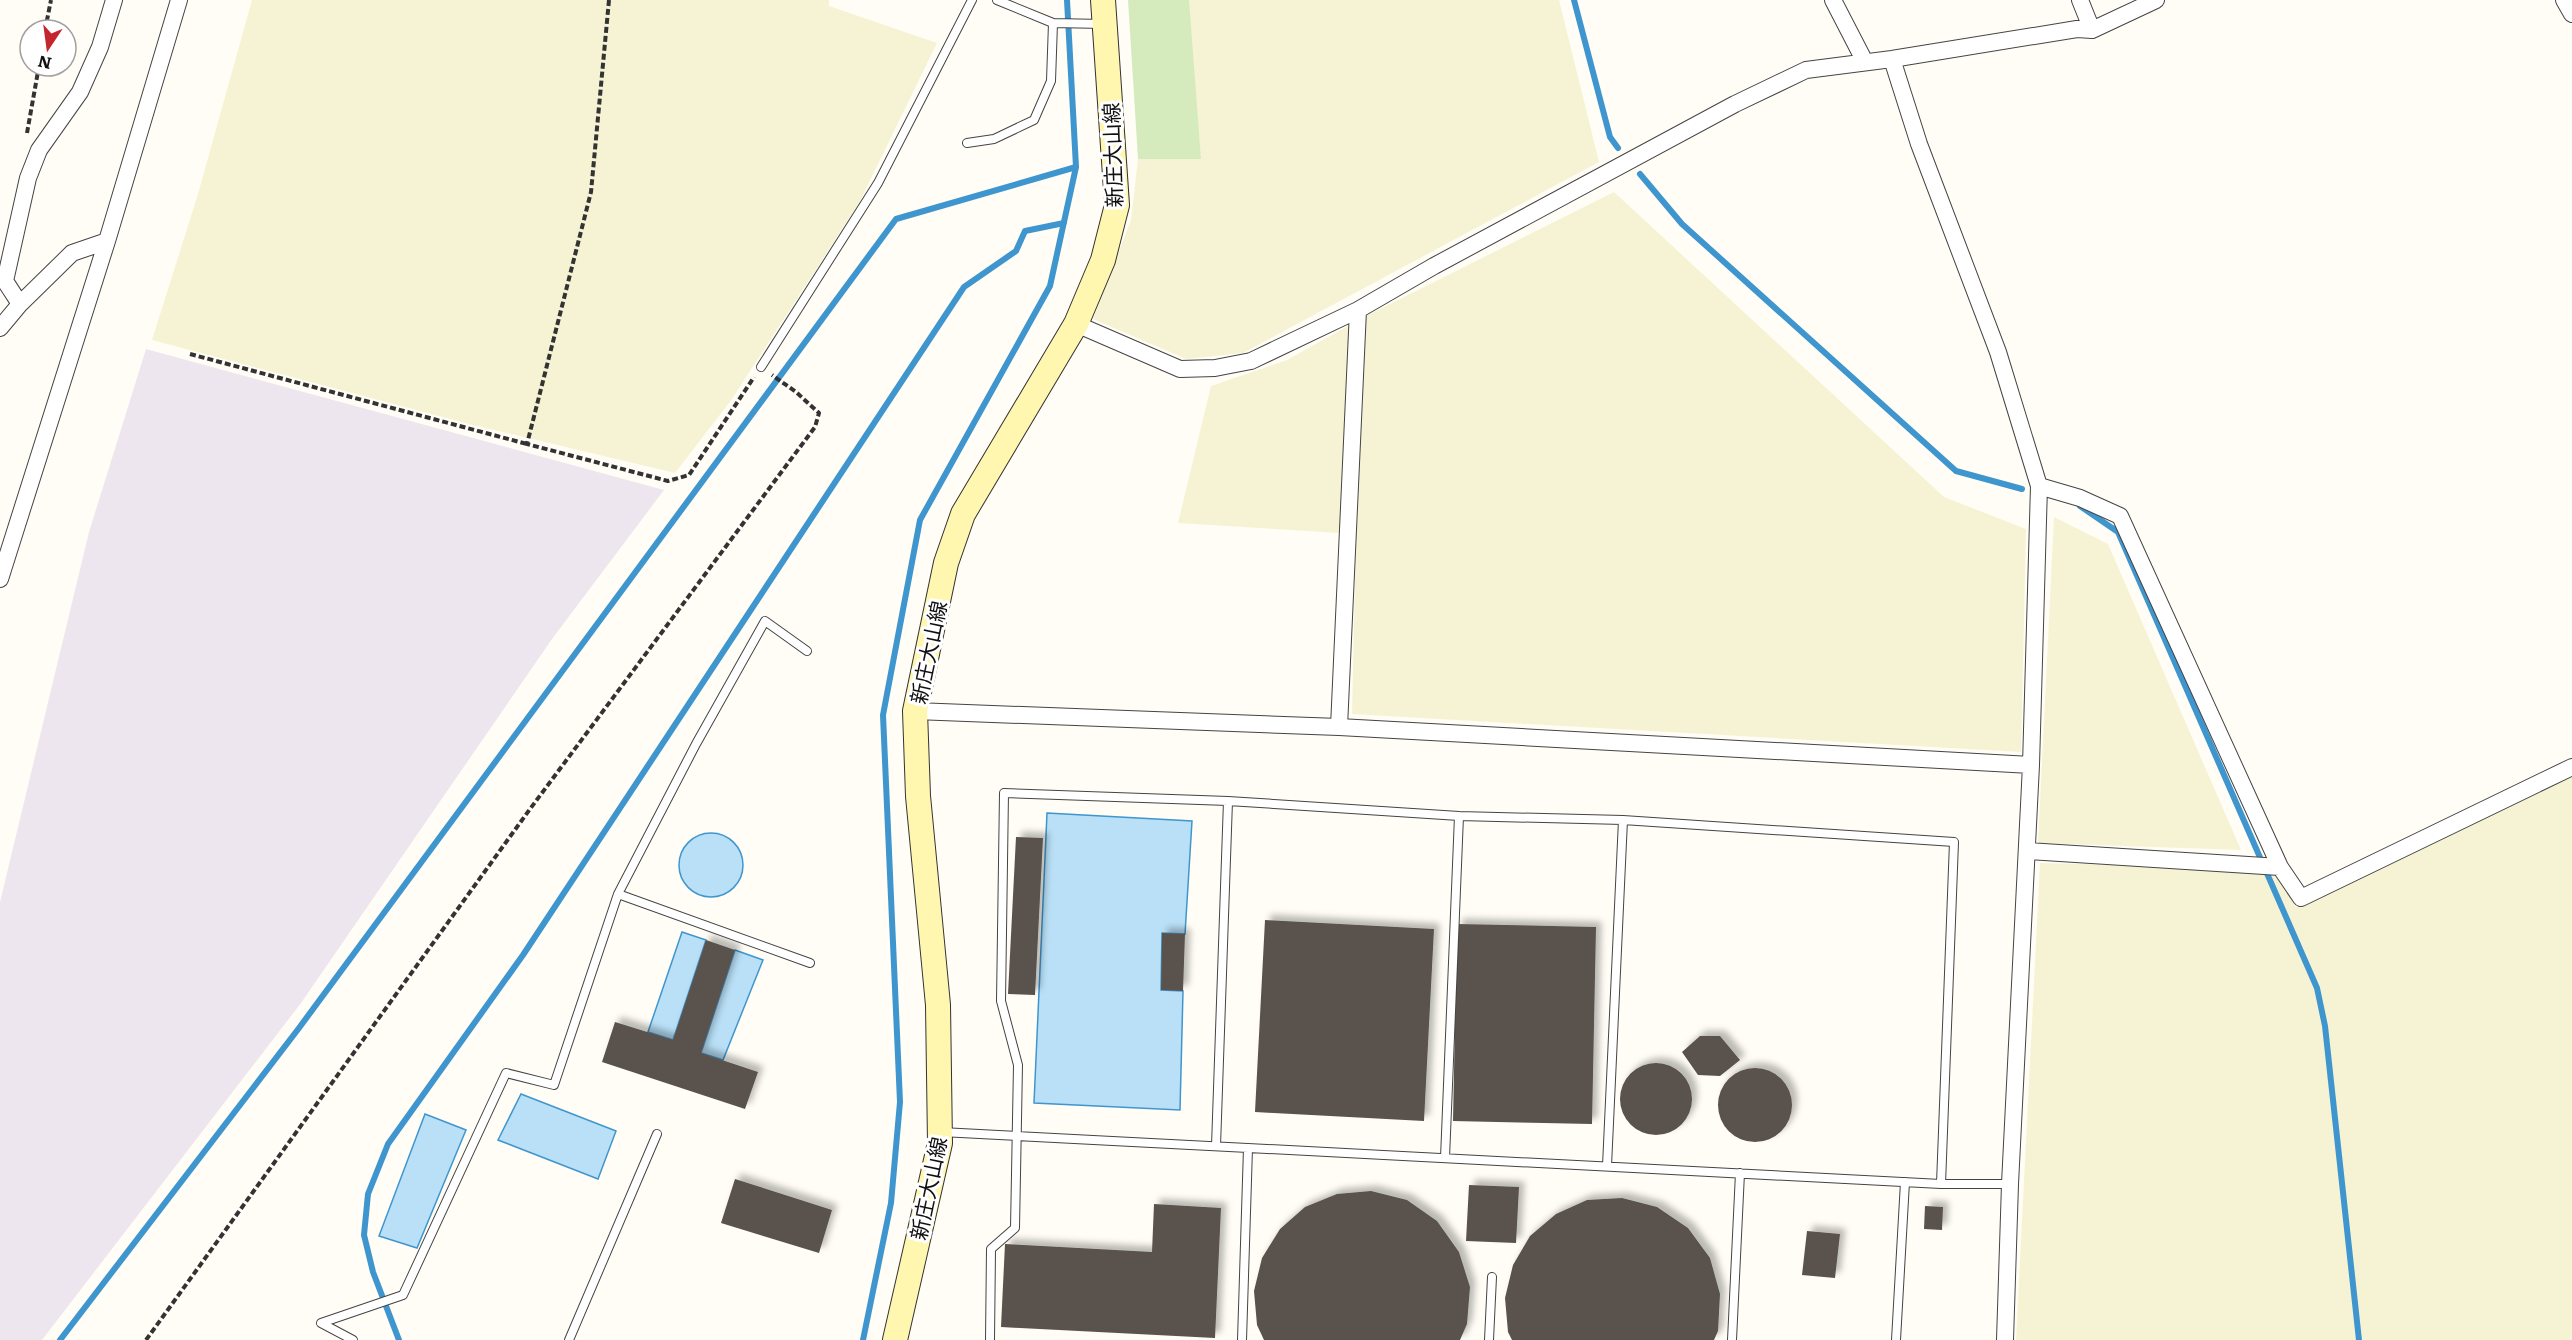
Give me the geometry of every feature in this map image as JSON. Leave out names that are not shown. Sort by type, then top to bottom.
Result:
[{"type":"main road","name":"新庄大山線","points":[[895,1340],[910,1266],[930,1194],[940,1132],[938,1005],[918,796],[915,711],[946,562],[963,514],[1076,324],[1103,260],[1117,205],[1102,0]]},
{"type":"street","points":[[20,304],[5,281],[28,178],[39,150],[80,92],[100,47],[114,0]]},
{"type":"street","points":[[0,579],[107,241],[179,0]]},
{"type":"street","points":[[1833,0],[1865,62]]},
{"type":"street","points":[[2080,0],[2092,30]]},
{"type":"street","points":[[1076,324],[1180,369],[1215,368],[1251,361],[1358,310],[1434,266],[1736,104],[1806,70],[1892,59],[2077,29],[2092,30],[2156,0]]},
{"type":"street","points":[[2564,0],[2572,14]]},
{"type":"street","points":[[1892,59],[1919,144],[1998,352],[2039,486],[2028,851],[2010,1184],[2005,1340]]},
{"type":"street","points":[[0,328],[20,304],[72,253],[107,241]]},
{"type":"street","points":[[1339,727],[1358,310]]},
{"type":"street","points":[[2039,486],[2080,498],[2120,516],[2277,866],[2301,898],[2572,767]]},
{"type":"street","points":[[915,711],[1339,727],[2031,765]]},
{"type":"street","points":[[2028,851],[2277,866]]},
{"type":"lane","points":[[761,368],[878,183],[972,0]]},
{"type":"lane","points":[[997,0],[1053,23],[1104,24]]},
{"type":"lane","points":[[967,143],[994,139],[1034,120],[1051,81],[1053,23]]},
{"type":"lane","points":[[353,1340],[321,1323],[403,1295],[506,1073],[554,1085],[618,894],[696,744],[765,621],[807,651]]},
{"type":"lane","points":[[990,1340],[991,1249],[1015,1228],[1018,1065],[1001,1001],[1004,793],[1228,801],[1459,816],[1623,820],[1954,842],[1941,1184]]},
{"type":"lane","points":[[1216,1146],[1228,801]]},
{"type":"lane","points":[[1445,1158],[1459,816]]},
{"type":"lane","points":[[1607,1166],[1623,820]]},
{"type":"lane","points":[[618,894],[810,963]]},
{"type":"lane","points":[[940,1132],[1941,1184],[2010,1184]]},
{"type":"lane","points":[[569,1340],[657,1134]]},
{"type":"lane","points":[[1242,1340],[1248,1148]]},
{"type":"lane","points":[[1732,1340],[1740,1173]]},
{"type":"lane","points":[[1896,1340],[1905,1182]]},
{"type":"lane","points":[[1489,1340],[1492,1277]]},
{"type":"path","points":[[47,18],[51,0]]},
{"type":"path","points":[[528,444],[591,192],[609,0]]},
{"type":"path","points":[[146,1340],[530,809],[815,427],[819,413],[796,392],[761,368],[689,475],[668,481],[190,354]]},
{"type":"shaded area","points":[[252,0],[829,0],[829,6],[937,43],[859,203],[732,399],[675,473],[469,424],[152,340],[198,194]]},
{"type":"shaded area","points":[[1187,0],[1559,0],[1599,162],[1243,353],[1186,359],[1093,319],[1131,220],[1138,159],[1201,159]]},
{"type":"shaded area","points":[[1614,192],[1944,497],[2026,529],[2021,752],[1352,714],[1356,534],[1178,523],[1211,386],[1287,360],[1364,317]]},
{"type":"shaded area","points":[[146,349],[664,490],[552,639],[301,1003],[42,1340],[0,1340],[0,902],[89,532]]},
{"type":"shaded area","points":[[2054,517],[2108,544],[2241,850],[2038,843]]},
{"type":"shaded area","points":[[2572,774],[2572,1340],[2016,1340],[2040,863],[2159,866],[2278,875],[2295,907]]},
{"type":"green space","points":[[1128,0],[1189,0],[1201,159],[1138,159]]},
{"type":"water","points":[[1047,813],[1192,821],[1185,934],[1162,933],[1161,990],[1183,991],[1180,1110],[1034,1103]]},
{"type":"water","points":[[711,833],[729,839],[737,847],[743,865],[737,883],[729,891],[711,897],[693,891],[685,883],[679,865],[685,847],[693,839]]},
{"type":"water","points":[[682,932],[706,940],[673,1040],[648,1032]]},
{"type":"water","points":[[735,950],[763,960],[723,1060],[701,1053]]},
{"type":"water","points":[[521,1094],[616,1131],[598,1179],[498,1140]]},
{"type":"water","points":[[425,1114],[466,1130],[417,1248],[379,1236]]},
{"type":"building","points":[[1016,837],[1043,838],[1035,995],[1008,994]]},
{"type":"building","points":[[1265,920],[1434,929],[1424,1121],[1255,1112]]},
{"type":"building","points":[[1457,924],[1596,927],[1592,1124],[1453,1121]]},
{"type":"building","points":[[1162,933],[1185,934],[1183,991],[1161,990]]},
{"type":"building","points":[[706,940],[735,950],[701,1053],[758,1072],[745,1109],[602,1062],[615,1022],[673,1040]]},
{"type":"building","points":[[1700,1036],[1720,1036],[1740,1060],[1720,1076],[1698,1075],[1682,1052]]},
{"type":"building","points":[[1656,1063],[1676,1069],[1686,1079],[1692,1099],[1686,1119],[1676,1129],[1656,1135],[1636,1129],[1626,1119],[1620,1099],[1626,1079],[1636,1069]]},
{"type":"building","points":[[1755,1068],[1769,1071],[1781,1079],[1789,1091],[1792,1105],[1789,1119],[1781,1131],[1769,1139],[1755,1142],[1741,1139],[1729,1131],[1721,1119],[1718,1105],[1721,1091],[1729,1079],[1741,1071]]},
{"type":"building","points":[[735,1179],[832,1210],[819,1253],[721,1223]]},
{"type":"building","points":[[1469,1185],[1519,1187],[1516,1243],[1466,1241]]},
{"type":"building","points":[[1371,1191],[1407,1200],[1437,1221],[1459,1252],[1470,1287],[1467,1324],[1460,1340],[1264,1340],[1257,1325],[1254,1291],[1262,1258],[1280,1229],[1305,1207],[1337,1194]]},
{"type":"building","points":[[1622,1198],[1657,1207],[1688,1228],[1710,1258],[1720,1294],[1718,1331],[1714,1340],[1512,1340],[1508,1332],[1505,1298],[1513,1265],[1530,1236],[1556,1214],[1587,1200]]},
{"type":"building","points":[[1154,1204],[1221,1208],[1215,1338],[1001,1327],[1005,1244],[1152,1252]]},
{"type":"building","points":[[1925,1206],[1943,1207],[1942,1230],[1924,1229]]},
{"type":"building","points":[[1807,1231],[1840,1234],[1835,1278],[1802,1275]]},
{"type":"waterway","points":[[863,1340],[891,1203],[900,1102],[883,715],[920,520],[1050,286],[1076,167],[1067,0]]},
{"type":"waterway","points":[[1574,0],[1610,137],[1618,148]]},
{"type":"waterway","points":[[60,1340],[299,1028],[896,219],[1076,167]]},
{"type":"waterway","points":[[1640,174],[1682,224],[1956,471],[2022,489]]},
{"type":"waterway","points":[[399,1340],[373,1272],[364,1235],[368,1194],[388,1144],[523,955],[964,287],[1016,251],[1025,231],[1064,223]]},
{"type":"waterway","points":[[2080,506],[2118,532],[2317,988],[2325,1026],[2359,1340]]}]
